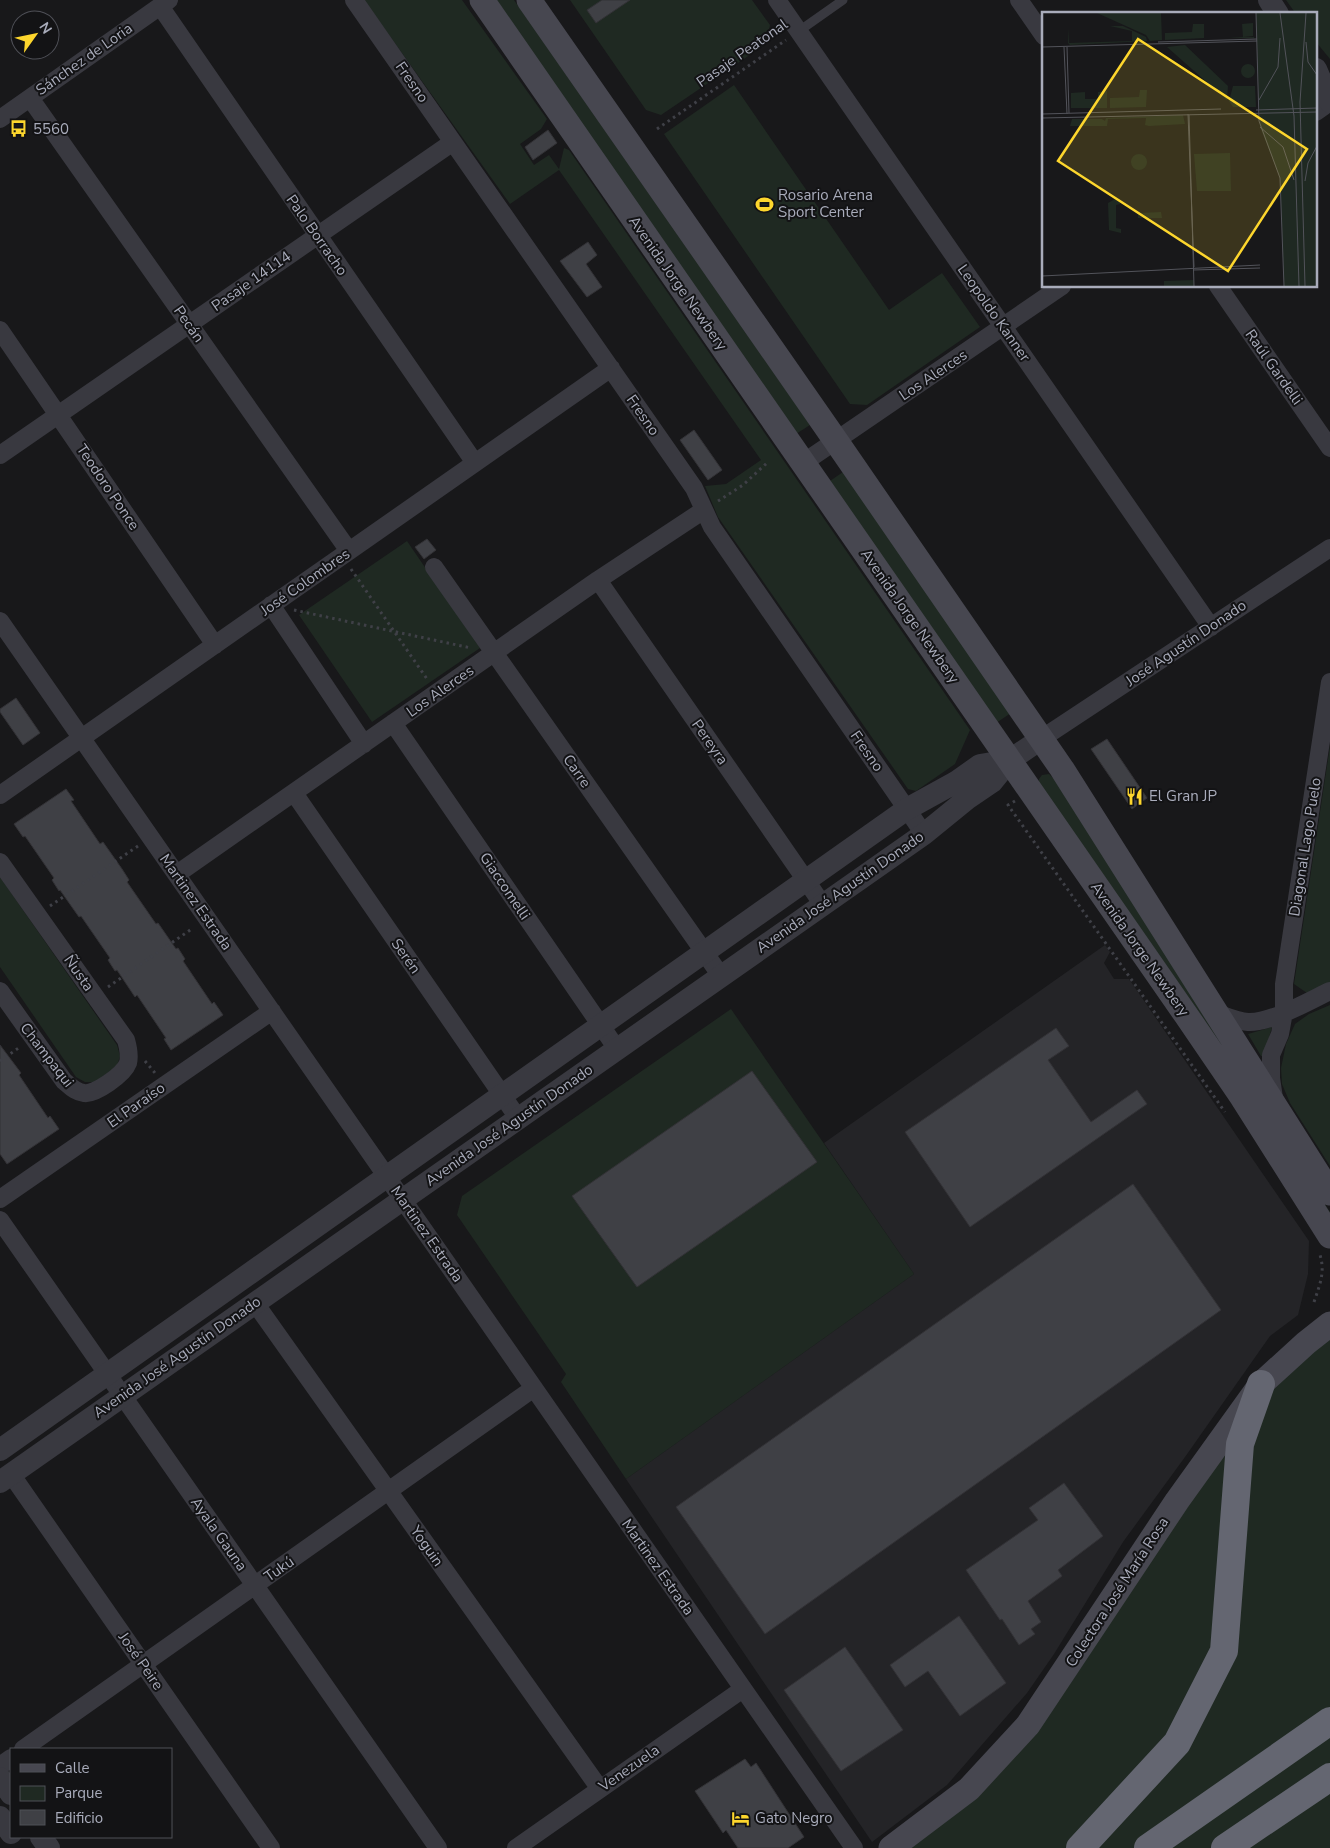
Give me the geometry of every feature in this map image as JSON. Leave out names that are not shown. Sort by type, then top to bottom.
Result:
[{"type":"highway","points":[[1080,1848],[1177,1743],[1224,1651],[1240,1444],[1261,1384]]},
{"type":"highway","points":[[1148,1848],[1330,1721]]},
{"type":"highway","points":[[1226,1848],[1330,1777]]},
{"type":"main road","name":"Avenida Jorge Newbery","points":[[482,0],[1242,1097],[1323,1241]]},
{"type":"main road","name":"Avenida Jorge Newbery","points":[[529,0],[1041,739],[1330,1193]]},
{"type":"main road","name":"Colectora José María Rosa","points":[[891,1848],[969,1789],[1028,1726],[1177,1501],[1261,1384],[1330,1324]]},
{"type":"street","name":"Fresno","points":[[354,0],[694,488],[717,535],[924,834]]},
{"type":"street","name":"Leopoldo Kanner","points":[[777,0],[1210,627]]},
{"type":"street","points":[[1019,0],[1042,33]]},
{"type":"street","points":[[1269,0],[1277,12]]},
{"type":"street","name":"Sánchez de Loria","points":[[0,119],[164,3]]},
{"type":"street","name":"Palo Borracho","points":[[164,3],[318,236],[475,463]]},
{"type":"street","points":[[1318,69],[1330,78]]},
{"type":"street","points":[[1318,73],[1330,102],[1318,111]]},
{"type":"street","name":"Pecán","points":[[30,98],[189,324],[346,554]]},
{"type":"street","name":"Pasaje 14114","points":[[0,455],[453,142]]},
{"type":"street","name":"Los Alerces","points":[[803,463],[1059,288]]},
{"type":"street","name":"Raúl Gardelli","points":[[1219,288],[1330,448]]},
{"type":"street","name":"Teodoro Ponce","points":[[0,330],[215,645]]},
{"type":"street","name":"José Colombres","points":[[0,795],[611,368]]},
{"type":"street","name":"Los Alerces","points":[[177,874],[598,580],[704,510]]},
{"type":"street","name":"José Agustín Donado","points":[[1041,739],[1330,548]]},
{"type":"street","name":"Carre","points":[[434,566],[721,976]]},
{"type":"street","name":"Pereyra","points":[[598,580],[822,905]]},
{"type":"street","points":[[271,605],[364,744]]},
{"type":"street","name":"Martinez Estrada","points":[[0,621],[854,1848]]},
{"type":"street","name":"Diagonal Lago Puelo","points":[[1275,1107],[1271,1078],[1271,1055],[1280,1034],[1284,1012],[1284,984],[1330,682]]},
{"type":"street","name":"Giaccomelli","points":[[393,723],[617,1049]]},
{"type":"street","name":"Avenida José Agustín Donado","points":[[5,1478],[924,834],[967,798],[992,782],[1010,760],[1041,739]]},
{"type":"street","name":"Avenida José Agustín Donado","points":[[0,1450],[907,809],[956,782],[980,765],[1010,760]]},
{"type":"street","name":"Serén","points":[[294,793],[518,1118]]},
{"type":"street","name":"Ñusta","points":[[0,862],[126,1040],[129,1051],[128,1063],[123,1072],[106,1084]]},
{"type":"street","name":"Champaqui","points":[[0,991],[64,1081],[75,1090],[85,1094],[93,1093],[106,1084]]},
{"type":"street","points":[[1214,1012],[1238,1021],[1265,1020],[1330,992]]},
{"type":"street","name":"El Paraíso","points":[[0,1199],[272,1011]]},
{"type":"street","name":"Ayala Gauna","points":[[0,1220],[438,1848]]},
{"type":"street","name":"Yoguin","points":[[255,1303],[600,1789]]},
{"type":"street","name":"Tukú","points":[[24,1748],[534,1388]]},
{"type":"street","name":"José Peire","points":[[5,1478],[143,1665],[271,1848]]},
{"type":"street","name":"Venezuela","points":[[516,1848],[743,1689]]},
{"type":"street","points":[[0,1778],[10,1793]]},
{"type":"lane","name":"Pasaje Peatonal","points":[[798,31],[843,0]]},
{"type":"path","name":"Pasaje Peatonal","points":[[657,129],[798,31]]},
{"type":"path","points":[[704,510],[743,485],[768,462]]},
{"type":"path","points":[[346,554],[437,692]]},
{"type":"path","points":[[271,605],[494,653]]},
{"type":"path","name":"Avenida Jorge Newbery","points":[[1008,805],[1230,1119]]},
{"type":"path","points":[[38,915],[151,837]]},
{"type":"path","points":[[95,996],[207,918]]},
{"type":"path","points":[[0,1061],[32,1038]]},
{"type":"path","points":[[1314,1302],[1323,1276],[1323,1241]]},
{"type":"shaded area","points":[[1105,945],[1110,952],[1104,963],[1114,979],[1129,979],[1309,1241],[1308,1274],[1298,1315],[1270,1336],[1123,1542],[1054,1654],[1027,1693],[947,1785],[872,1842],[626,1479],[914,1274],[824,1143]]},
{"type":"green space","points":[[364,0],[462,0],[547,119],[541,129],[520,144],[534,165],[549,155],[559,169],[564,148],[569,150],[970,730],[955,764],[916,791],[908,789],[718,517],[705,486],[726,484],[761,460],[559,170],[510,204]]},
{"type":"green space","points":[[493,0],[514,0],[810,425],[796,434]]},
{"type":"green space","points":[[570,0],[752,0],[770,25],[766,44],[661,115],[646,110]]},
{"type":"green space","points":[[1286,0],[1330,0],[1330,59],[1318,44],[1318,12],[1295,12]]},
{"type":"green space","name":"Rosario Arena Sport Center","points":[[734,85],[889,310],[942,273],[980,327],[867,405],[850,404],[664,134]]},
{"type":"green space","points":[[843,472],[1011,713],[996,723],[830,481]]},
{"type":"green space","points":[[407,541],[480,648],[372,722],[299,615]]},
{"type":"green space","points":[[1330,746],[1330,984],[1307,993],[1294,984]]},
{"type":"green space","points":[[1049,774],[1055,780],[1330,1212],[1330,1222],[1039,784],[1039,779],[1042,775]]},
{"type":"green space","points":[[0,877],[117,1045],[120,1056],[117,1066],[95,1082],[85,1082],[76,1077],[0,967]]},
{"type":"green space","points":[[1330,1005],[1330,1166],[1290,1103],[1282,1084],[1281,1068],[1286,1044],[1295,1024],[1309,1014]]},
{"type":"green space","points":[[731,1009],[914,1274],[626,1479],[561,1382],[566,1374],[457,1215],[462,1196]]},
{"type":"green space","points":[[1272,1027],[1264,1056],[1261,1056],[1248,1034]]},
{"type":"green space","points":[[1330,1324],[1330,1848],[891,1848],[969,1789],[1177,1501]]},
{"type":"building","points":[[602,0],[630,0],[596,23],[587,10]]},
{"type":"building","points":[[548,130],[557,143],[533,160],[525,147]]},
{"type":"building","points":[[588,242],[597,255],[586,264],[602,287],[587,297],[560,261]]},
{"type":"building","points":[[694,430],[722,470],[708,480],[680,440]]},
{"type":"building","points":[[427,539],[436,550],[424,559],[415,547]]},
{"type":"building","points":[[16,698],[40,733],[23,745],[0,712],[0,709]]},
{"type":"building","points":[[1107,739],[1147,798],[1132,809],[1091,749]]},
{"type":"building","points":[[66,789],[74,800],[71,801],[100,844],[103,842],[129,880],[127,882],[156,924],[158,923],[176,949],[178,948],[185,959],[183,961],[212,1004],[214,1002],[223,1015],[171,1050],[164,1039],[166,1038],[137,995],[135,997],[117,970],[115,971],[108,960],[110,958],[81,916],[79,917],[59,891],[52,880],[54,878],[25,836],[23,837],[14,824]]},
{"type":"building","points":[[1056,1028],[1069,1046],[1048,1060],[1091,1122],[1137,1090],[1147,1104],[970,1227],[905,1132]]},
{"type":"building","points":[[0,1045],[21,1073],[19,1075],[48,1118],[50,1116],[59,1129],[7,1164],[0,1154]]},
{"type":"building","points":[[752,1071],[817,1162],[637,1287],[572,1196]]},
{"type":"building","points":[[1133,1184],[1221,1310],[765,1634],[676,1507]]},
{"type":"building","points":[[1064,1483],[1103,1536],[1058,1570],[1062,1576],[1028,1601],[1041,1622],[1031,1629],[1035,1634],[1019,1645],[966,1570],[1038,1520],[1029,1508]]},
{"type":"building","points":[[959,1616],[1006,1683],[960,1716],[928,1671],[905,1687],[890,1665]]},
{"type":"building","points":[[845,1647],[903,1730],[841,1771],[784,1690]]},
{"type":"building","points":[[745,1759],[751,1767],[756,1763],[804,1837],[788,1848],[738,1848],[726,1830],[723,1833],[695,1791]]},
{"type":"place","name":"5560","points":[[19,129]]},
{"type":"place","name":"Rosario Arena Sport Center","points":[[764,204]]},
{"type":"place","name":"El Gran JP","points":[[1135,796]]},
{"type":"place","name":"Gato Negro","points":[[741,1818]]}]
